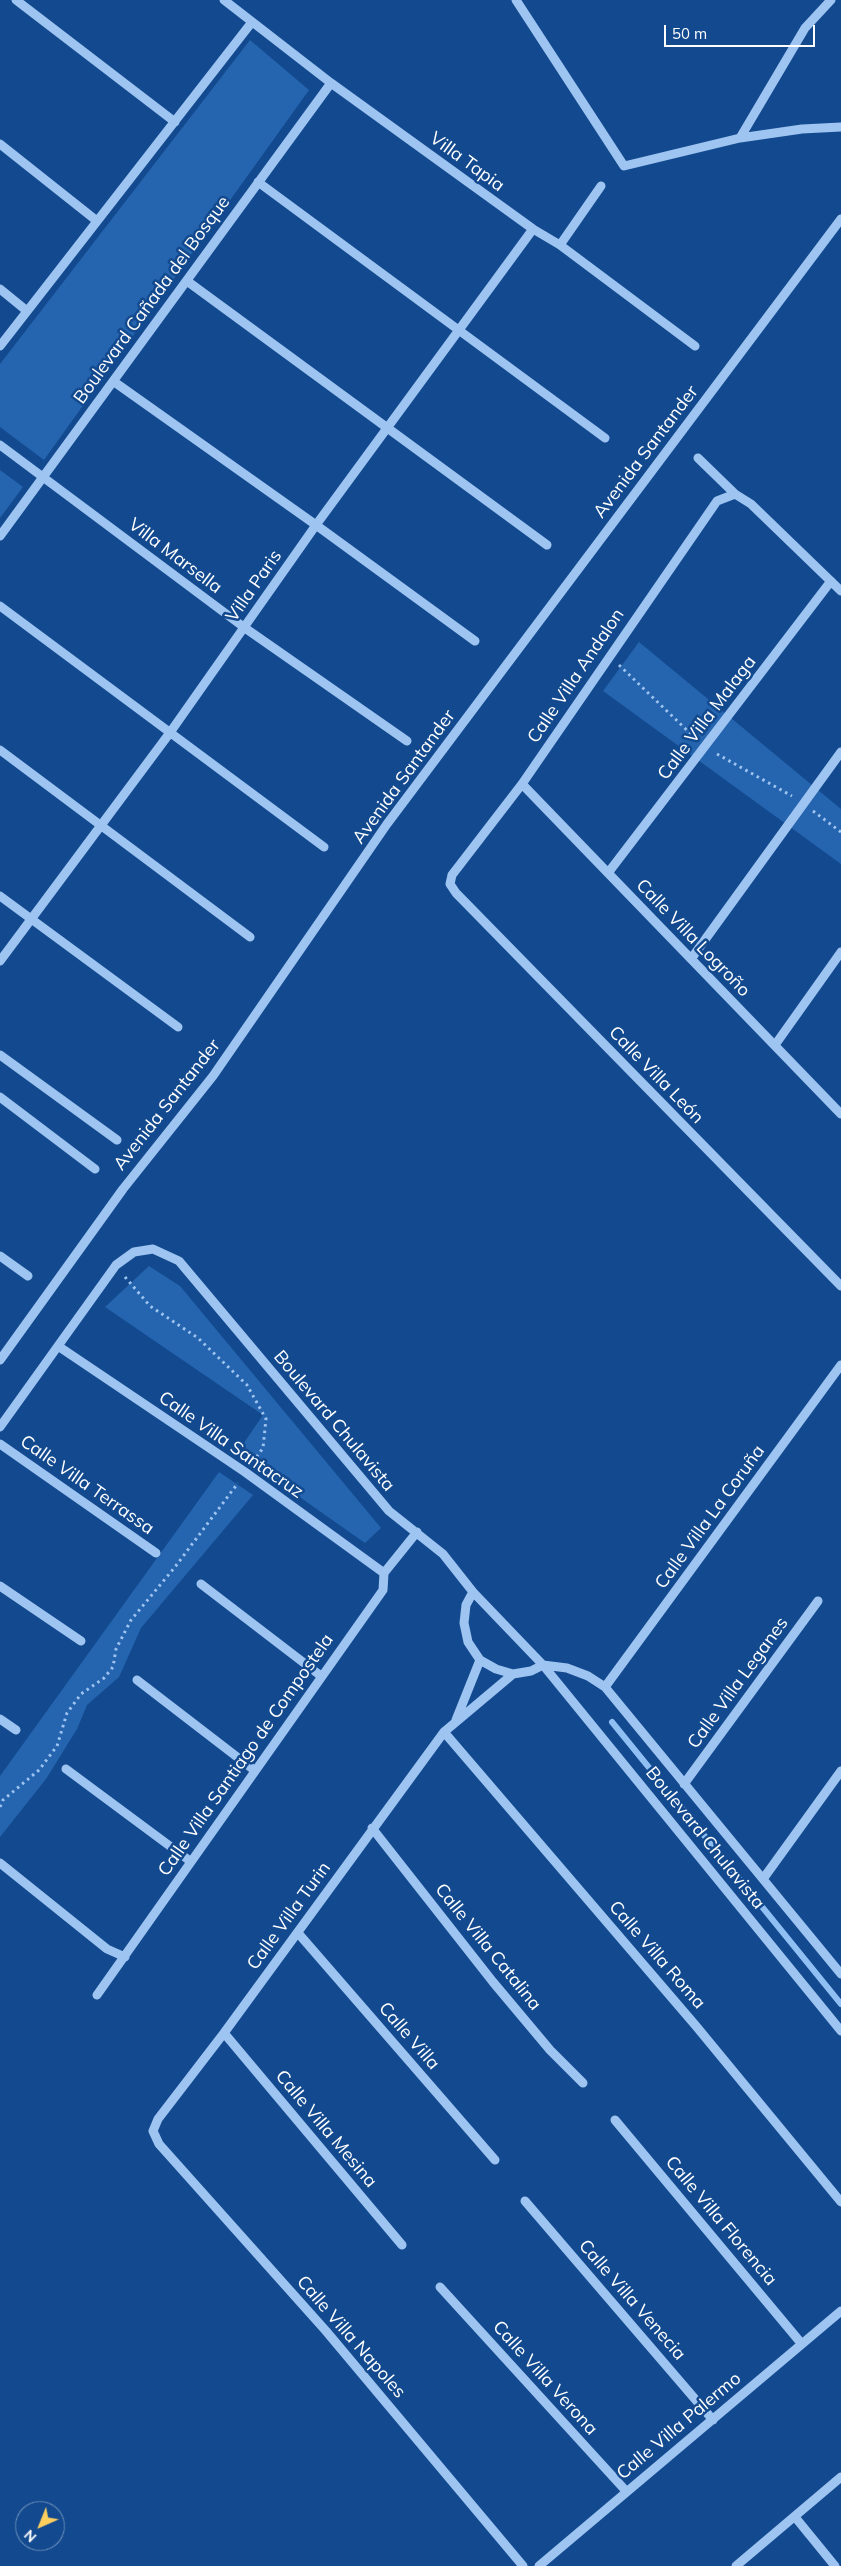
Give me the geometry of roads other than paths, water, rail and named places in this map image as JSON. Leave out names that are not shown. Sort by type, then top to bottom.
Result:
[{"type":"street","points":[[16,0],[175,122]]},
{"type":"street","name":"Villa Tapia","points":[[224,0],[331,83],[533,230],[560,245],[695,346]]},
{"type":"street","points":[[516,0],[624,166],[740,138],[802,129],[841,127]]},
{"type":"street","points":[[740,138],[805,28],[830,0]]},
{"type":"street","points":[[0,346],[252,22]]},
{"type":"street","name":"Boulevard Cañada del Bosque","points":[[0,536],[331,83]]},
{"type":"street","points":[[0,144],[97,221]]},
{"type":"street","points":[[258,182],[605,438]]},
{"type":"street","points":[[560,245],[601,186]]},
{"type":"street","name":"Avenida Santander","points":[[0,1360],[133,1174],[212,1076],[387,824],[841,219]]},
{"type":"street","name":"Villa Paris","points":[[0,960],[170,734],[316,525],[533,230]]},
{"type":"street","points":[[187,281],[547,545]]},
{"type":"street","points":[[0,289],[27,311]]},
{"type":"street","points":[[113,381],[475,641]]},
{"type":"street","name":"Villa Marsella","points":[[0,445],[245,628],[407,741]]},
{"type":"street","points":[[698,458],[736,494],[752,504],[841,591]]},
{"type":"street","name":"Calle Villa Andalon","points":[[450,884],[452,875],[522,784],[717,501],[736,494]]},
{"type":"street","name":"Calle Villa Malaga","points":[[608,873],[831,581]]},
{"type":"street","points":[[0,606],[324,847]]},
{"type":"street","points":[[0,750],[250,937]]},
{"type":"street","points":[[691,959],[841,752]]},
{"type":"street","name":"Calle Villa Logroño","points":[[522,784],[841,1114]]},
{"type":"street","name":"Calle Villa León","points":[[450,884],[456,893],[841,1286]]},
{"type":"street","points":[[0,896],[178,1027]]},
{"type":"street","points":[[775,1046],[841,952]]},
{"type":"street","points":[[0,1055],[116,1140]]},
{"type":"street","points":[[0,1097],[95,1168]]},
{"type":"street","name":"Boulevard Chulavista","points":[[58,1346],[116,1265],[134,1252],[153,1249],[179,1262],[389,1511],[443,1554],[473,1592],[543,1665],[841,2031]]},
{"type":"street","points":[[0,1256],[28,1276]]},
{"type":"street","points":[[0,1427],[58,1346]]},
{"type":"street","name":"Calle Villa Santacruz","points":[[58,1346],[245,1472],[384,1573]]},
{"type":"street","name":"Calle Villa La Coruña","points":[[605,1687],[841,1365]]},
{"type":"street","name":"Calle Villa Terrassa","points":[[0,1444],[156,1553]]},
{"type":"street","name":"Calle Villa Santiago de Compostela","points":[[97,1995],[254,1770],[383,1590],[384,1573],[417,1532]]},
{"type":"street","points":[[200,1584],[321,1676]]},
{"type":"street","points":[[0,1586],[81,1641]]},
{"type":"street","points":[[473,1592],[466,1605],[464,1623],[468,1642],[480,1660],[496,1669],[513,1674]]},
{"type":"street","name":"Calle Villa Leganes","points":[[684,1784],[818,1601]]},
{"type":"street","name":"Calle Villa Turin","points":[[455,1722],[480,1660]]},
{"type":"street","name":"Boulevard Chulavista","points":[[513,1674],[531,1671],[543,1665],[567,1668],[588,1676],[605,1687],[841,1973]]},
{"type":"street","name":"Calle Villa Turin","points":[[153,2131],[158,2119],[224,2034],[372,1828],[444,1732],[513,1674]]},
{"type":"street","points":[[137,1680],[254,1770]]},
{"type":"street","points":[[0,1719],[16,1730]]},
{"type":"street","name":"Calle Villa Roma","points":[[444,1732],[696,2026],[841,2202]]},
{"type":"street","points":[[66,1769],[190,1861]]},
{"type":"street","points":[[763,1880],[841,1771]]},
{"type":"street","name":"Calle Villa Catalina","points":[[372,1828],[493,1982],[550,2050],[583,2083]]},
{"type":"street","points":[[0,1863],[107,1949],[125,1957]]},
{"type":"street","name":"Calle Villa","points":[[298,1933],[495,2160]]},
{"type":"street","name":"Calle Villa Mesina","points":[[224,2034],[402,2245]]},
{"type":"street","name":"Calle Villa Florencia","points":[[615,2120],[801,2343]]},
{"type":"street","name":"Calle Villa Napoles","points":[[153,2131],[159,2144],[326,2330],[523,2566]]},
{"type":"street","name":"Calle Villa Venecia","points":[[525,2201],[713,2420]]},
{"type":"street","name":"Calle Villa Verona","points":[[440,2287],[626,2491]]},
{"type":"street","name":"Calle Villa Palermo","points":[[539,2566],[841,2311]]},
{"type":"street","points":[[736,2566],[841,2478]]},
{"type":"street","points":[[795,2517],[835,2566]]},
{"type":"waterway","points":[[612,1722],[841,2004]]}]
